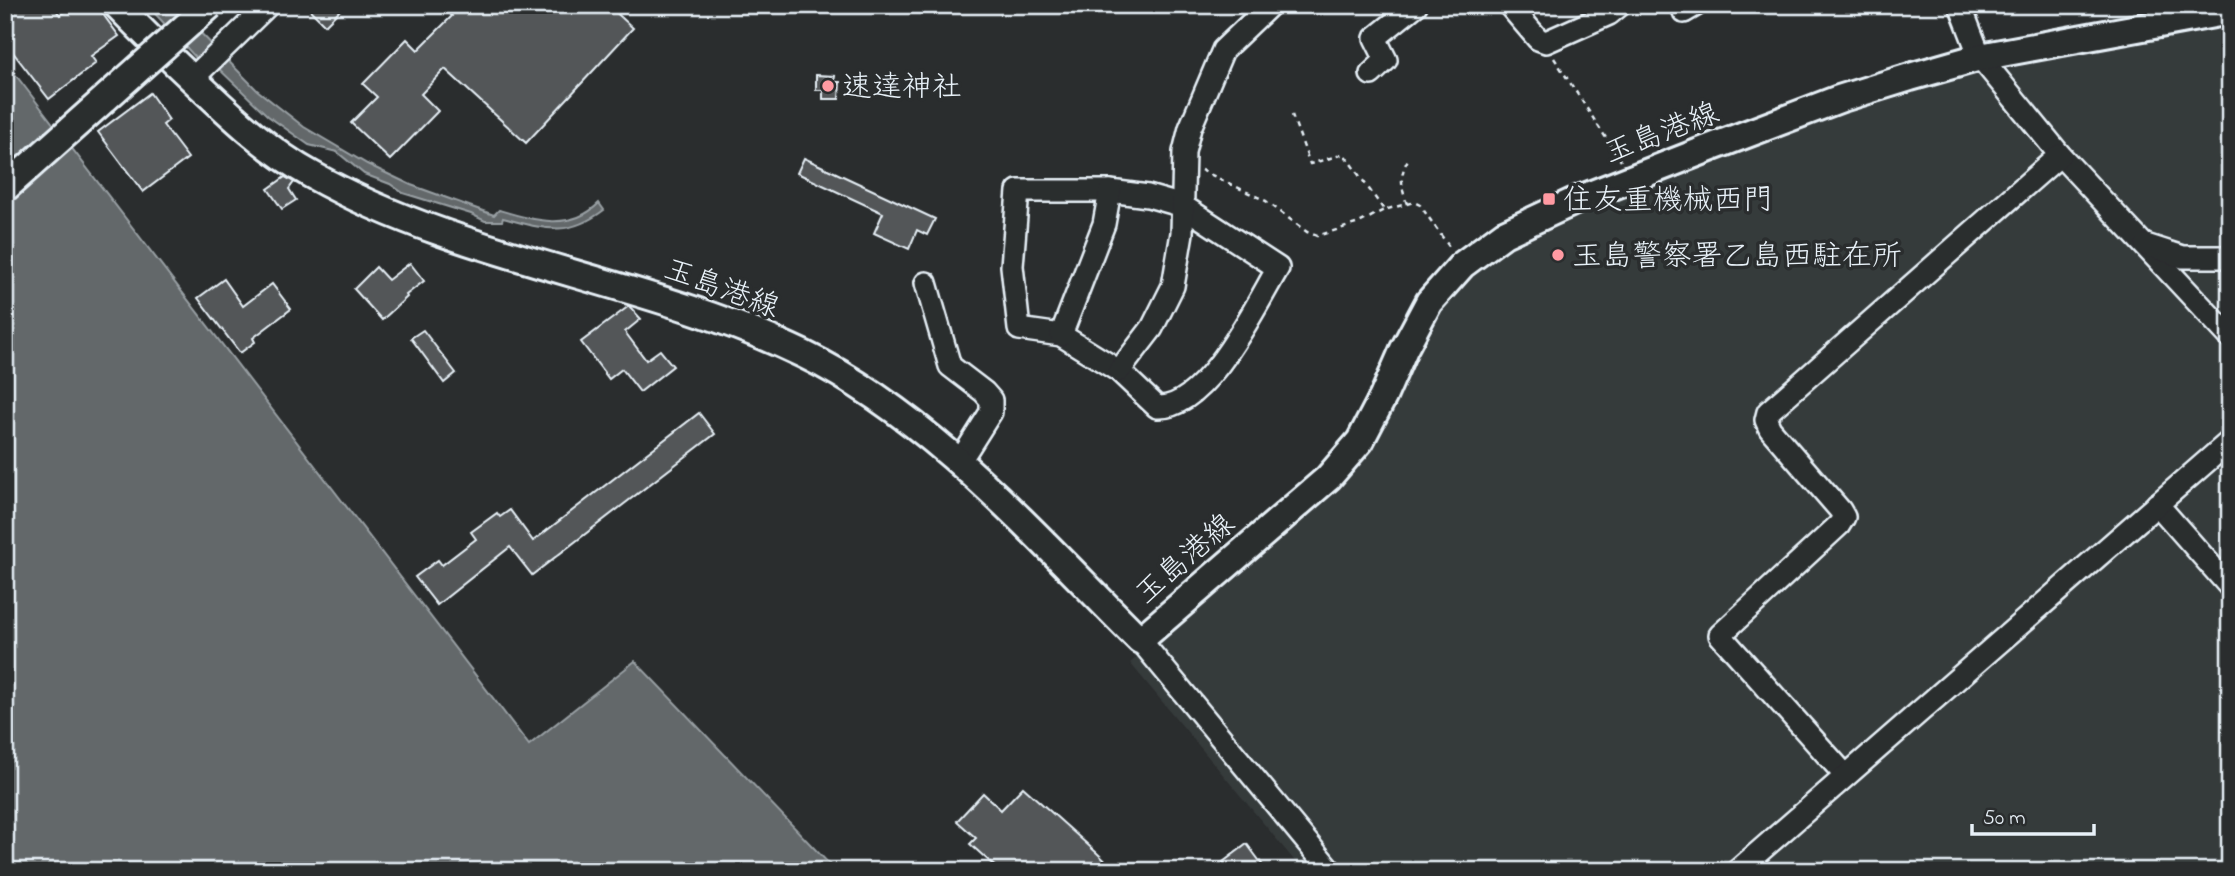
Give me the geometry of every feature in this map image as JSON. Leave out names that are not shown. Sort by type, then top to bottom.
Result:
[{"type":"main road","name":"玉島港線","points":[[117,5],[250,134],[309,174],[373,206],[456,237],[639,292],[742,327],[805,355],[872,393],[960,461],[1140,640],[1328,478],[1360,441],[1429,302],[1462,265],[1504,234],[1577,200],[1839,99],[1980,57],[2230,12]]},
{"type":"main road","points":[[5,188],[210,5]]},
{"type":"street","points":[[192,79],[268,5]]},
{"type":"street","points":[[1119,371],[1152,328],[1173,286],[1179,262],[1184,160],[1190,128],[1223,50],[1270,5]]},
{"type":"street","points":[[1371,74],[1386,60],[1375,38],[1416,5]]},
{"type":"street","points":[[1509,5],[1538,39],[1546,42],[1609,14],[1620,5]]},
{"type":"street","points":[[1960,5],[1980,57],[2060,155],[2229,334]]},
{"type":"street","points":[[1845,775],[1720,635],[1839,525],[1843,517],[1840,510],[1770,429],[1766,420],[1768,412],[2060,155]]},
{"type":"street","points":[[1018,191],[1110,191],[1148,196],[1183,206],[1278,268],[1222,363],[1184,399],[1168,407],[1157,407],[1119,371],[1061,335],[1019,329],[1012,265],[1018,191]]},
{"type":"street","points":[[1061,335],[1104,224],[1110,191]]},
{"type":"street","points":[[2144,245],[2183,257],[2230,257]]},
{"type":"street","points":[[926,283],[950,366],[991,400],[990,412],[960,461]]},
{"type":"street","points":[[1737,871],[2230,441]]},
{"type":"street","points":[[2157,504],[2230,587]]},
{"type":"street","points":[[1140,640],[1331,871]]},
{"type":"path","points":[[1546,42],[1633,178]]},
{"type":"path","points":[[1292,115],[1310,164],[1344,154],[1384,210]]},
{"type":"path","points":[[1407,204],[1401,184],[1402,173],[1409,158]]},
{"type":"path","points":[[1184,160],[1220,181],[1266,201],[1313,235],[1337,232],[1384,210],[1414,202],[1420,205],[1462,265]]},
{"type":"shaded area","points":[[147,5],[173,5],[257,90],[304,127],[367,164],[411,185],[494,215],[499,210],[538,220],[564,221],[588,212],[599,203],[604,210],[579,225],[555,229],[503,218],[502,221],[485,221],[471,214],[403,193],[390,184],[364,174],[337,152],[309,145],[268,116],[216,66],[197,59]]},
{"type":"shaded area","points":[[2230,23],[2230,871],[1303,871],[1130,663],[1333,485],[1436,306],[1468,272],[1509,241],[1790,125],[1919,87]]},
{"type":"shaded area","points":[[5,61],[529,745],[635,661],[836,871],[5,871]]},
{"type":"building","points":[[5,5],[52,5],[60,15],[73,5],[96,5],[119,36],[91,56],[96,63],[49,99],[5,42]]},
{"type":"building","points":[[305,5],[345,5],[325,25]]},
{"type":"building","points":[[441,5],[608,5],[633,28],[526,143],[445,69],[421,94],[438,111],[390,160],[351,123],[377,97],[363,84],[407,39],[418,50],[452,16]]},
{"type":"building","name":"速達神社","points":[[816,75],[835,76],[834,82],[840,82],[839,99],[823,99],[823,90],[816,90]]},
{"type":"building","points":[[150,93],[169,120],[163,125],[188,158],[143,192],[98,132]]},
{"type":"building","points":[[804,158],[935,219],[927,235],[917,230],[909,249],[874,233],[883,213],[797,173]]},
{"type":"building","points":[[285,177],[294,182],[289,189],[296,200],[282,209],[268,189]]},
{"type":"building","points":[[410,263],[424,281],[382,320],[354,289],[376,267],[388,280]]},
{"type":"building","points":[[224,279],[243,306],[272,284],[291,309],[253,338],[255,342],[240,353],[198,298]]},
{"type":"building","points":[[629,306],[641,319],[625,332],[646,360],[660,350],[673,366],[640,392],[622,369],[609,379],[581,342]]},
{"type":"building","points":[[423,330],[456,373],[444,383],[411,338]]},
{"type":"building","points":[[699,413],[715,434],[532,575],[510,547],[437,605],[415,577],[438,560],[442,565],[476,539],[471,532],[497,513],[500,517],[510,510],[533,541]]},
{"type":"building","points":[[1023,787],[1116,871],[1000,871],[970,844],[976,838],[957,821],[983,793],[1001,810]]},
{"type":"building","points":[[1247,844],[1267,871],[1229,871],[1223,862]]},
{"type":"place","name":"速達神社","points":[[828,86]]},
{"type":"place","name":"住友重機械西門","points":[[1549,199]]},
{"type":"place","name":"玉島警察署乙島西駐在所","points":[[1558,255]]}]
